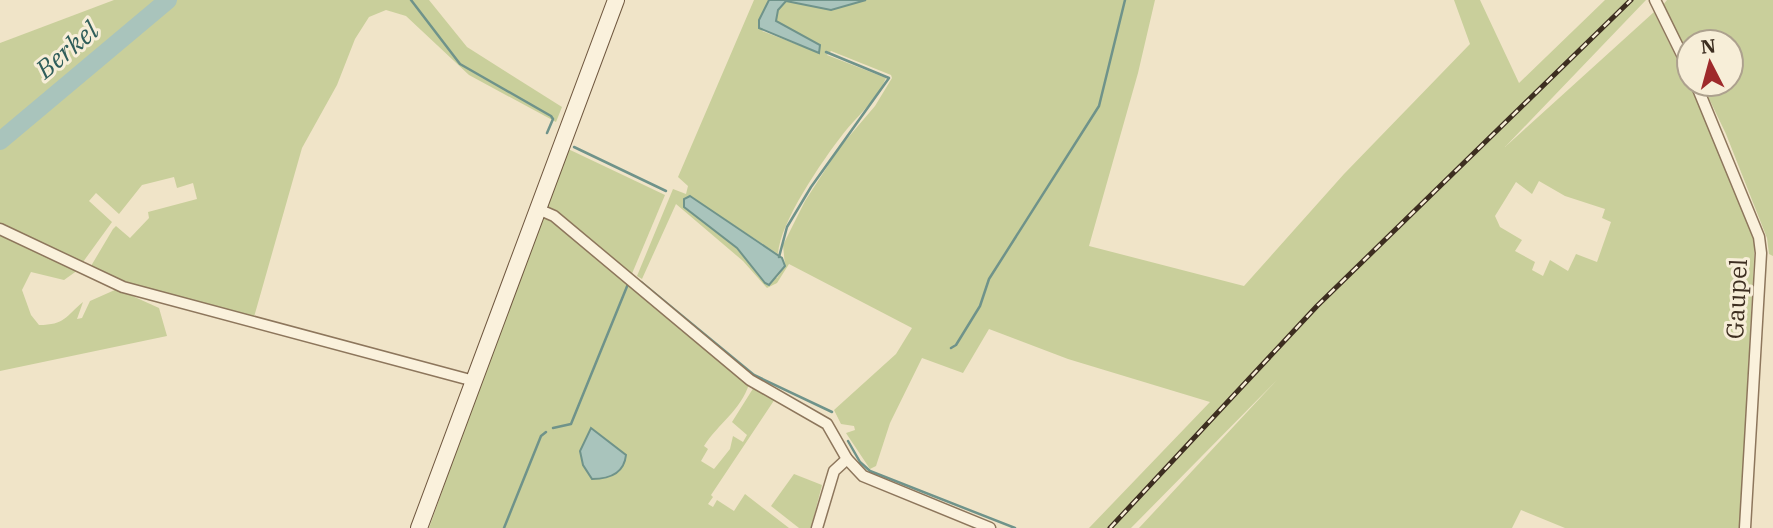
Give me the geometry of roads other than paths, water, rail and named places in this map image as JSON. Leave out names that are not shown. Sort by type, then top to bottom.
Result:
[{"type":"main road","points":[[419,528],[616,0]]},
{"type":"street","points":[[1655,0],[1675,41]]},
{"type":"street","name":"Gaupel","points":[[1702,98],[1755,225],[1761,253],[1745,528]]},
{"type":"street","points":[[538,209],[554,216],[750,380],[827,424],[847,459],[863,476],[990,528]]},
{"type":"street","points":[[0,229],[123,287],[474,381]]},
{"type":"street","points":[[817,528],[834,471],[847,459]]},
{"type":"water","points":[[769,0],[866,0],[831,10],[786,1],[778,10],[776,21],[820,45],[819,53],[759,28],[759,20]]},
{"type":"water","points":[[690,196],[782,258],[785,266],[769,285],[737,248],[684,207],[684,199]]},
{"type":"water","points":[[591,428],[626,455],[622,467],[615,474],[592,479],[583,465],[580,451]]},
{"type":"waterway","name":"Berkel","points":[[0,141],[168,0]]},
{"type":"waterway","points":[[411,0],[460,64],[551,116],[553,119],[547,133]]},
{"type":"waterway","points":[[951,348],[956,345],[980,306],[989,279],[1099,106],[1125,0]]},
{"type":"waterway","points":[[779,257],[787,227],[811,187],[889,78],[826,52]]},
{"type":"waterway","points":[[574,147],[666,191]]},
{"type":"waterway","points":[[641,282],[754,375],[832,412]]},
{"type":"waterway","points":[[553,428],[571,424],[628,284]]},
{"type":"waterway","points":[[504,528],[541,436],[546,432]]},
{"type":"waterway","points":[[848,441],[860,462],[870,471],[1015,528]]},
{"type":"railway","points":[[1110,528],[1317,306],[1631,0]]}]
